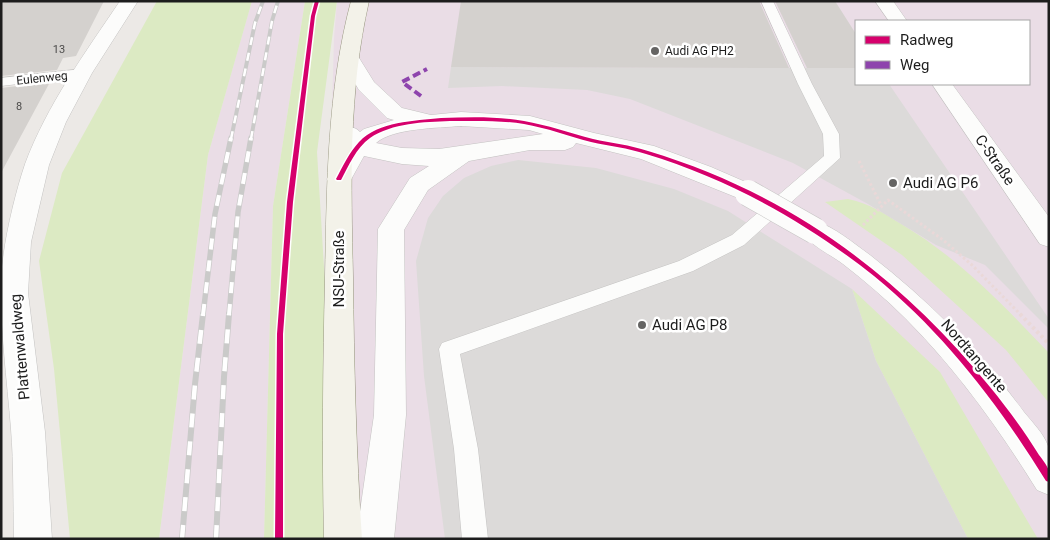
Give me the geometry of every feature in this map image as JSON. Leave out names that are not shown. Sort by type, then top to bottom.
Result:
[{"type":"main road","name":"NSU-Straße","points":[[343,539],[340,476],[339,179],[341,123],[354,21],[360,1]]},
{"type":"street","name":"Plattenwaldweg","points":[[33,539],[28,432],[10,245],[37,165],[55,122],[82,74],[129,1]]},
{"type":"street","points":[[884,1],[897,20]]},
{"type":"street","points":[[349,57],[366,86],[395,113],[432,121]]},
{"type":"street","name":"C-Straße","points":[[943,85],[1049,236]]},
{"type":"street","points":[[339,179],[358,146],[372,134],[390,128],[432,121],[461,119],[530,123],[594,141]]},
{"type":"street","points":[[341,123],[358,146],[398,157],[427,159],[460,156],[530,142],[594,141]]},
{"type":"street","name":"Nordtangente","points":[[594,141],[646,152],[703,173],[748,193],[815,231],[879,277],[939,334],[978,376],[1025,439],[1049,478]]},
{"type":"street","points":[[375,539],[390,416],[391,229],[419,184],[460,156]]},
{"type":"lane","points":[[475,539],[466,449],[449,350],[593,297],[686,266],[738,240],[832,158],[831,134],[805,84],[767,1]]},
{"type":"lane","name":"Eulenweg","points":[[1,82],[82,74]]},
{"type":"path","points":[[863,226],[888,200],[943,240],[972,265],[1049,344]]},
{"type":"shaded area","points":[[252,1],[305,1],[273,206],[264,539],[159,539],[208,155]]},
{"type":"shaded area","points":[[337,1],[1049,1],[1049,539],[335,539],[331,143]]},
{"type":"shaded area","name":"Audi AG P6","points":[[451,67],[855,68],[855,85],[890,85],[1049,319],[1049,329],[985,265],[936,245],[868,204],[793,163],[630,99],[587,90],[502,86],[448,88]]},
{"type":"shaded area","name":"Audi AG P8","points":[[518,160],[596,168],[674,189],[728,211],[852,289],[876,361],[968,539],[445,539],[424,376],[416,261],[428,218],[443,196],[464,178],[491,166]]},
{"type":"green space","points":[[157,1],[252,1],[208,155],[159,539],[70,539],[54,369],[39,261],[62,173]]},
{"type":"green space","points":[[305,1],[337,1],[317,152],[328,333],[335,539],[264,539],[273,206]]},
{"type":"green space","points":[[848,199],[877,209],[944,253],[1015,317],[1049,353],[1049,403],[1006,350],[902,255],[825,202]]},
{"type":"green space","points":[[852,289],[940,372],[1038,539],[968,539],[876,361]]},
{"type":"building","points":[[1,1],[104,1],[76,56],[63,58],[57,70],[1,76]]},
{"type":"building","name":"Audi AG PH2","points":[[461,1],[759,1],[789,68],[451,67]]},
{"type":"building","points":[[775,1],[835,1],[855,32],[855,68],[807,68]]},
{"type":"building","points":[[50,82],[1,173],[1,88]]},
{"type":"railway","points":[[231,139],[255,23],[263,1]]},
{"type":"railway","points":[[251,139],[272,21],[278,1]]},
{"type":"railway","points":[[203,315],[215,214],[231,138]]},
{"type":"railway","points":[[229,315],[238,212],[251,138]]},
{"type":"railway","points":[[182,539],[203,314]]},
{"type":"railway","points":[[216,539],[229,314]]},
{"type":"marked path","points":[[421,96],[402,82],[427,69]]},
{"type":"cycle path","points":[[279,539],[280,334],[290,202],[313,16],[317,1]]},
{"type":"cycle path","points":[[339,179],[357,148],[367,138],[380,130],[415,122],[486,119],[522,122],[646,152],[738,187],[798,220],[853,256],[903,298],[972,370],[1013,422],[1049,478]]},
{"type":"place","name":"Audi AG PH2","points":[[655,51]]},
{"type":"place","name":"Audi AG P6","points":[[893,183]]},
{"type":"place","name":"Audi AG P8","points":[[642,325]]}]
